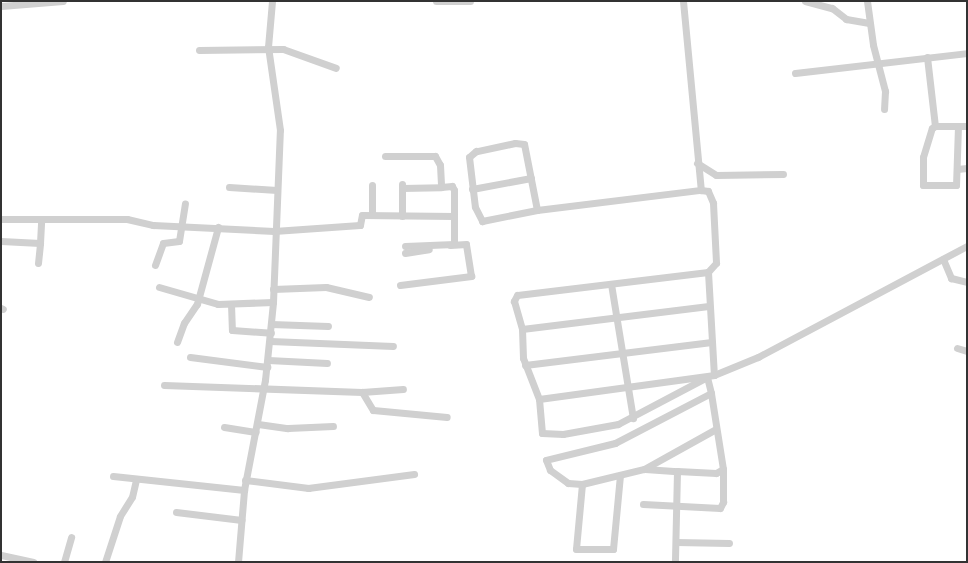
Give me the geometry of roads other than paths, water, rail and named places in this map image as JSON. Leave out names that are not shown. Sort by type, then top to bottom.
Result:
[{"type":"street","points":[[1,6],[64,1]]},
{"type":"street","points":[[238,562],[244,490],[258,424],[271,333],[273,302],[274,232],[280,130],[277,95],[268,47],[272,1]]},
{"type":"street","points":[[436,1],[470,1]]},
{"type":"street","points":[[683,1],[701,190]]},
{"type":"street","points":[[805,1],[832,8],[846,19],[868,23]]},
{"type":"street","points":[[867,1],[868,23],[876,62],[885,91],[884,109]]},
{"type":"street","points":[[199,50],[268,47],[296,52],[336,68]]},
{"type":"street","points":[[794,73],[927,56],[967,53]]},
{"type":"street","points":[[927,56],[935,126]]},
{"type":"street","points":[[958,126],[955,187],[922,183],[923,157],[929,146],[930,130],[935,126],[958,126],[967,126]]},
{"type":"street","points":[[536,210],[524,144],[515,143],[476,151],[469,156],[476,213],[482,221],[536,210],[701,190],[708,191],[713,203],[716,263],[708,272],[515,296],[522,329],[525,365],[539,399],[541,430],[546,434],[605,428],[633,418],[758,357],[944,262],[967,246]]},
{"type":"street","points":[[385,156],[435,156],[440,165],[441,187]]},
{"type":"street","points":[[698,163],[716,175],[784,174]]},
{"type":"street","points":[[957,168],[967,168]]},
{"type":"street","points":[[472,189],[531,178]]},
{"type":"street","points":[[372,185],[372,215]]},
{"type":"street","points":[[402,216],[402,186],[452,186],[454,244]]},
{"type":"street","points":[[229,187],[277,190]]},
{"type":"street","points":[[155,265],[163,243],[179,241],[185,203]]},
{"type":"street","points":[[1,219],[41,221],[121,219],[153,225],[218,226],[274,232],[360,226],[362,215],[454,216]]},
{"type":"street","points":[[38,263],[41,221]]},
{"type":"street","points":[[178,342],[184,323],[198,300],[218,226]]},
{"type":"street","points":[[1,241],[40,243]]},
{"type":"street","points":[[400,285],[472,276],[466,244],[405,250]]},
{"type":"street","points":[[944,262],[952,280],[967,282]]},
{"type":"street","points":[[643,504],[722,507],[723,469],[710,379],[712,342],[708,272]]},
{"type":"street","points":[[611,284],[626,388],[633,418]]},
{"type":"street","points":[[159,287],[198,300],[231,304],[273,302]]},
{"type":"street","points":[[273,289],[326,287],[369,297]]},
{"type":"street","points":[[231,304],[232,330],[271,333]]},
{"type":"street","points":[[522,329],[710,306]]},
{"type":"street","points":[[271,324],[328,326]]},
{"type":"street","points":[[270,341],[394,346]]},
{"type":"street","points":[[525,365],[712,342]]},
{"type":"street","points":[[957,348],[967,351]]},
{"type":"street","points":[[190,357],[267,363],[327,363]]},
{"type":"street","points":[[539,399],[710,379]]},
{"type":"street","points":[[164,385],[263,391],[362,392],[404,389]]},
{"type":"street","points":[[362,392],[373,410],[447,417]]},
{"type":"street","points":[[711,393],[615,443],[546,460],[550,470],[568,483],[582,484],[644,469],[716,429]]},
{"type":"street","points":[[258,424],[288,428],[333,426]]},
{"type":"street","points":[[224,427],[256,432]]},
{"type":"street","points":[[644,469],[716,473],[723,469]]},
{"type":"street","points":[[675,562],[676,471]]},
{"type":"street","points":[[246,480],[308,488],[414,474]]},
{"type":"street","points":[[582,484],[576,549],[613,549],[620,475]]},
{"type":"street","points":[[113,476],[244,490]]},
{"type":"street","points":[[105,562],[120,516],[132,497],[136,479]]},
{"type":"street","points":[[176,512],[242,520]]},
{"type":"street","points":[[64,562],[71,537]]},
{"type":"street","points":[[676,542],[729,543]]},
{"type":"street","points":[[1,555],[33,562]]}]
